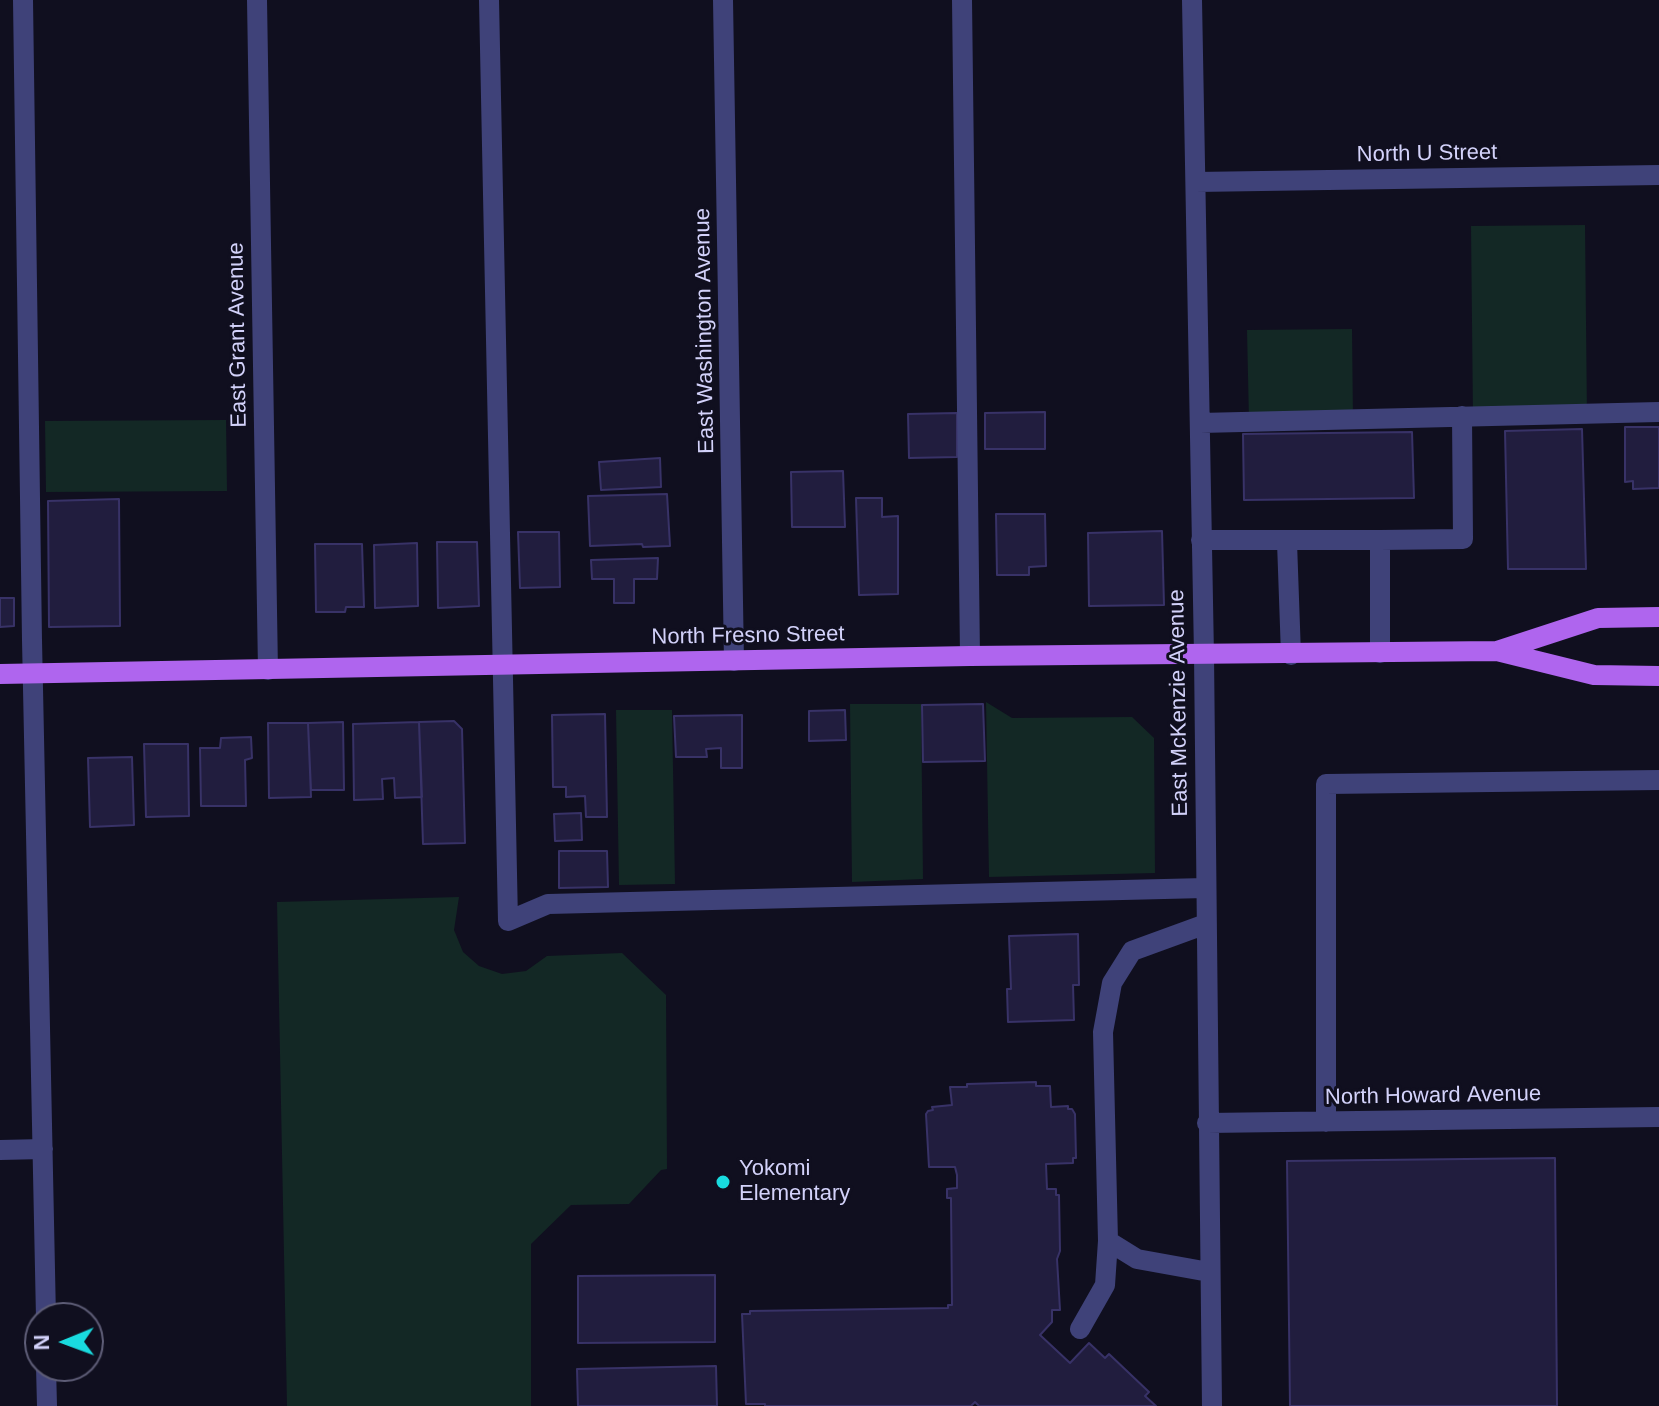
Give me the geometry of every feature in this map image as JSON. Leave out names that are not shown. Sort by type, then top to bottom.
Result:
[{"type":"main road","name":"North Fresno Street","points":[[1497,651],[1598,618],[1659,617]]},
{"type":"main road","name":"North Fresno Street","points":[[0,674],[970,656],[1497,651],[1594,675],[1659,676]]},
{"type":"street","points":[[23,0],[46,1302]]},
{"type":"street","name":"East Grant Avenue","points":[[257,0],[268,670]]},
{"type":"street","points":[[489,0],[508,921],[548,904],[1205,888]]},
{"type":"street","name":"East Washington Avenue","points":[[723,0],[734,661]]},
{"type":"street","points":[[962,0],[970,656]]},
{"type":"street","name":"East McKenzie Avenue","points":[[1192,0],[1204,655],[1212,1406]]},
{"type":"street","name":"North U Street","points":[[1196,182],[1659,175]]},
{"type":"street","points":[[1200,423],[1659,412]]},
{"type":"street","points":[[1201,540],[1463,539],[1462,416]]},
{"type":"street","points":[[1380,540],[1380,653]]},
{"type":"street","points":[[1287,542],[1291,655]]},
{"type":"street","points":[[1326,1122],[1326,784],[1659,780]]},
{"type":"street","points":[[1080,1329],[1105,1285],[1108,1241],[1103,1032],[1112,983],[1132,951],[1206,924]]},
{"type":"street","name":"North Howard Avenue","points":[[1207,1123],[1659,1117]]},
{"type":"street","points":[[0,1150],[43,1149]]},
{"type":"street","points":[[1108,1241],[1137,1259],[1209,1272]]},
{"type":"street","points":[[46,1382],[47,1406]]},
{"type":"green space","points":[[1585,225],[1587,418],[1473,419],[1471,226]]},
{"type":"green space","points":[[1352,329],[1353,420],[1249,421],[1247,330]]},
{"type":"green space","points":[[226,420],[227,491],[46,492],[45,421]]},
{"type":"green space","points":[[986,702],[1012,718],[1132,717],[1154,738],[1155,873],[989,877]]},
{"type":"green space","points":[[850,704],[921,704],[923,879],[852,882]]},
{"type":"green space","points":[[616,710],[672,710],[675,884],[619,885]]},
{"type":"green space","points":[[459,897],[454,930],[463,952],[479,966],[502,974],[526,971],[547,956],[622,953],[666,995],[667,1169],[661,1170],[629,1204],[571,1205],[531,1244],[531,1406],[287,1406],[277,902]]},
{"type":"building","points":[[1045,412],[1045,449],[985,449],[985,413]]},
{"type":"building","points":[[957,413],[957,457],[909,458],[908,414]]},
{"type":"building","points":[[1625,427],[1659,427],[1659,488],[1633,489],[1633,481],[1625,482]]},
{"type":"building","points":[[1582,429],[1586,569],[1508,569],[1505,431]]},
{"type":"building","points":[[1412,432],[1414,498],[1244,500],[1243,434]]},
{"type":"building","points":[[660,458],[661,487],[601,490],[599,462]]},
{"type":"building","points":[[843,471],[845,527],[792,527],[791,472]]},
{"type":"building","points":[[667,494],[670,546],[590,546],[588,496]]},
{"type":"building","points":[[856,498],[882,498],[882,517],[898,516],[898,594],[859,595]]},
{"type":"building","points":[[119,499],[120,626],[49,627],[48,501]]},
{"type":"building","points":[[996,514],[1045,514],[1046,566],[1029,567],[1029,575],[997,575]]},
{"type":"building","points":[[1162,531],[1164,605],[1089,606],[1088,533]]},
{"type":"building","points":[[518,532],[559,532],[560,587],[520,588]]},
{"type":"building","points":[[437,542],[477,542],[479,606],[438,608]]},
{"type":"building","points":[[417,543],[418,606],[375,608],[374,545]]},
{"type":"building","points":[[315,544],[362,544],[364,607],[346,607],[345,612],[316,612]]},
{"type":"building","points":[[658,558],[657,579],[634,579],[634,603],[614,603],[614,579],[592,579],[591,560]]},
{"type":"building","points":[[0,598],[14,598],[14,626],[0,627]]},
{"type":"building","points":[[983,704],[985,761],[923,762],[922,705]]},
{"type":"building","points":[[845,710],[846,740],[809,741],[809,711]]},
{"type":"building","points":[[605,714],[607,817],[586,817],[585,796],[566,797],[566,787],[553,787],[552,715]]},
{"type":"building","points":[[742,715],[742,768],[721,768],[721,748],[706,749],[707,757],[676,757],[674,716]]},
{"type":"building","points":[[454,721],[462,729],[465,843],[423,844],[419,722]]},
{"type":"building","points":[[343,722],[344,790],[311,790],[308,723]]},
{"type":"building","points":[[419,722],[422,797],[395,798],[394,778],[382,779],[383,799],[354,800],[353,724]]},
{"type":"building","points":[[268,723],[308,723],[311,797],[269,798]]},
{"type":"building","points":[[251,737],[252,758],[245,760],[246,806],[201,806],[200,748],[220,748],[221,738]]},
{"type":"building","points":[[144,744],[188,744],[189,816],[146,817]]},
{"type":"building","points":[[132,757],[134,825],[90,827],[88,758]]},
{"type":"building","points":[[581,813],[582,840],[555,841],[554,814]]},
{"type":"building","points":[[559,851],[607,851],[608,887],[559,888]]},
{"type":"building","points":[[1078,934],[1079,985],[1073,985],[1074,1020],[1008,1022],[1007,989],[1011,989],[1009,936]]},
{"type":"building","points":[[1036,1082],[1036,1086],[1050,1086],[1051,1107],[1068,1106],[1075,1114],[1076,1158],[1073,1158],[1073,1163],[1046,1164],[1047,1189],[1056,1189],[1056,1195],[1059,1195],[1060,1251],[1057,1259],[1060,1310],[1052,1310],[1052,1322],[1040,1335],[1070,1363],[1089,1343],[1105,1358],[1109,1354],[1149,1392],[1145,1396],[1156,1406],[979,1406],[975,1402],[971,1406],[746,1404],[742,1314],[750,1314],[750,1311],[948,1308],[952,1305],[951,1198],[947,1198],[947,1189],[957,1188],[957,1175],[955,1167],[929,1167],[926,1114],[933,1110],[932,1107],[952,1105],[950,1087]]},
{"type":"building","points":[[1555,1158],[1557,1406],[1290,1406],[1287,1161]]},
{"type":"building","points":[[715,1275],[715,1342],[578,1343],[578,1276]]},
{"type":"building","points":[[716,1366],[717,1406],[578,1406],[577,1369]]},
{"type":"place","name":"Yokomi Elementary","points":[[723,1182]]}]
